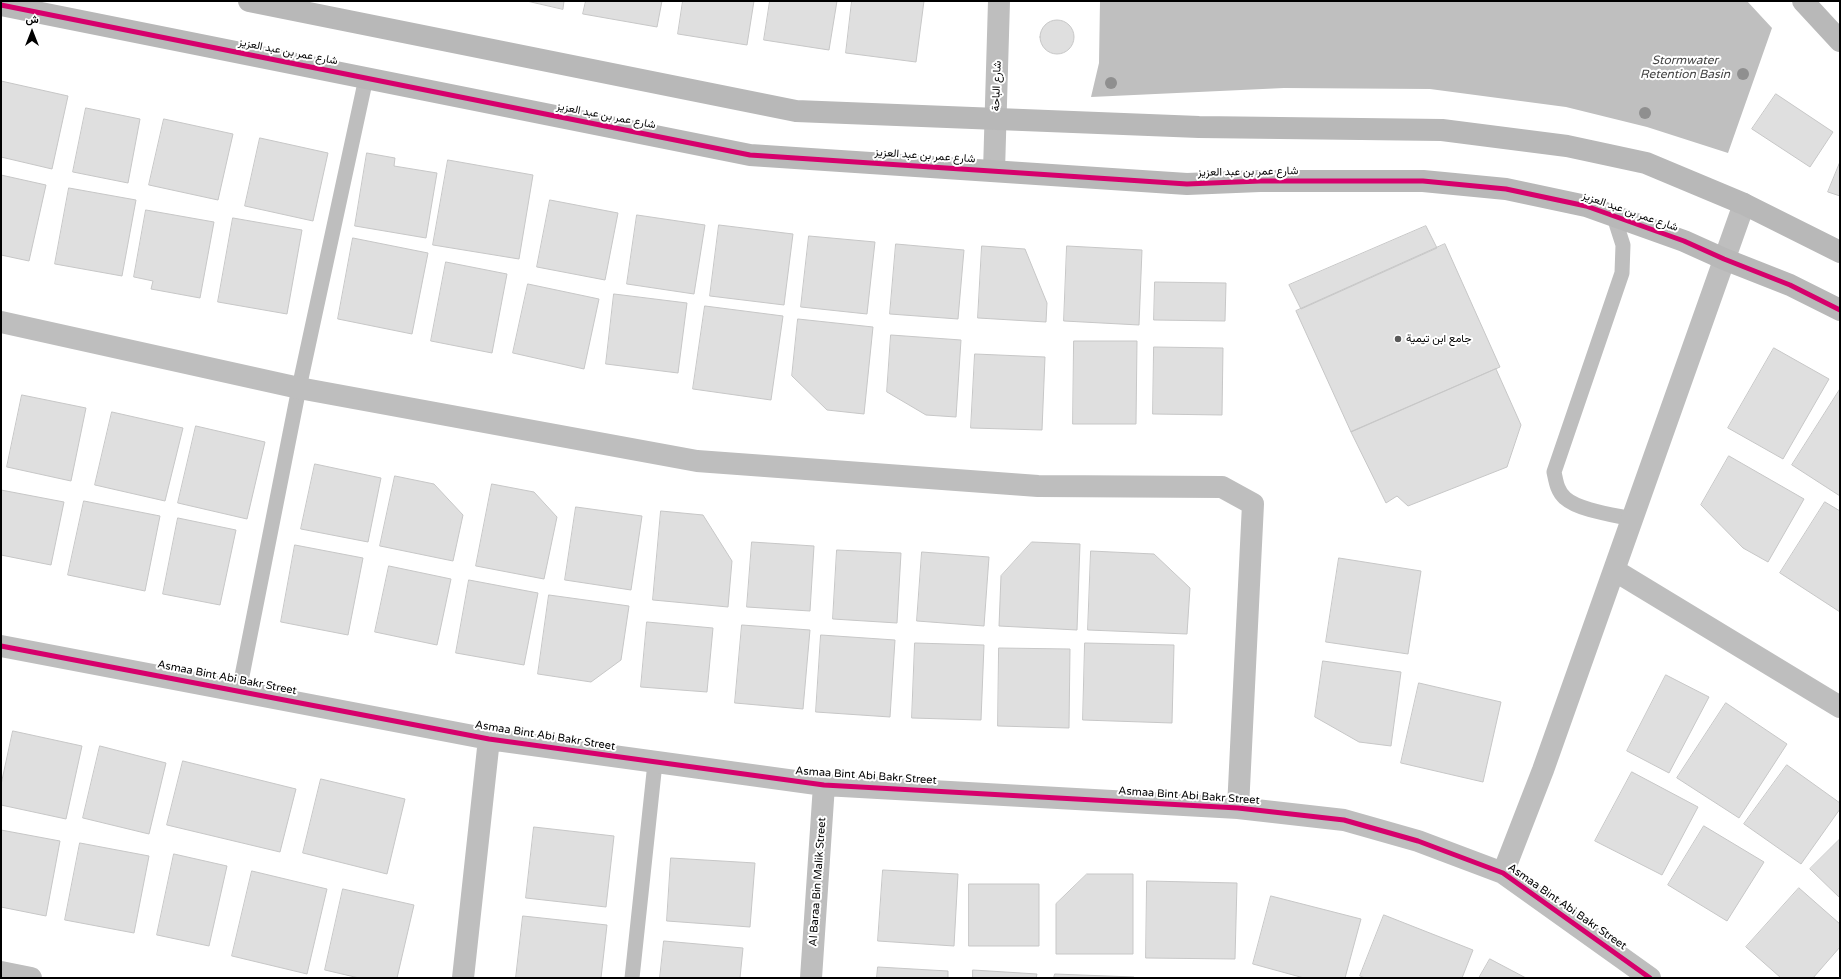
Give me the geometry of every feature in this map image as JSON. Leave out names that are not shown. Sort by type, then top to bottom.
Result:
[{"type":"street","points":[[249,1],[796,111],[1199,126],[1442,130],[1567,146],[1646,163],[1744,204],[1840,252]]},
{"type":"street","name":"شارع الباحة","points":[[994,171],[999,1]]},
{"type":"street","points":[[1803,1],[1840,41]]},
{"type":"street","name":"شارع عمر بن عبد العزيز","points":[[1,5],[750,155],[1187,184],[1260,181],[1422,181],[1506,189],[1586,206],[1614,217],[1684,240],[1724,259],[1790,284],[1840,310]]},
{"type":"street","points":[[1503,873],[1543,770],[1744,204]]},
{"type":"street","points":[[1,322],[299,388],[697,461],[1038,486],[1222,488],[1253,504],[1238,808]]},
{"type":"street","points":[[1614,570],[1840,707]]},
{"type":"street","name":"Asmaa Bint Abi Bakr Street","points":[[1,646],[489,739],[824,785],[1238,808],[1344,820],[1418,841],[1503,873],[1650,978]]},
{"type":"street","points":[[463,978],[489,739]]},
{"type":"street","name":"Al Baraa Bin Malik Street","points":[[811,978],[824,785]]},
{"type":"street","points":[[1,972],[31,978]]},
{"type":"lane","points":[[239,691],[299,388],[366,78]]},
{"type":"lane","points":[[1614,217],[1623,245],[1622,273],[1554,472],[1558,488],[1565,498],[1587,508],[1632,519]]},
{"type":"lane","points":[[632,978],[655,763]]},
{"type":"water","name":"Stormwater Retention Basin","points":[[1100,1],[1747,1],[1772,28],[1728,153],[1647,127],[1566,107],[1430,89],[1284,88],[1091,97],[1099,63]]},
{"type":"building","points":[[527,1],[564,1],[563,9]]},
{"type":"building","points":[[586,1],[662,1],[657,27],[583,14]]},
{"type":"building","points":[[683,1],[754,1],[747,45],[678,34]]},
{"type":"building","points":[[770,1],[837,1],[829,50],[764,40]]},
{"type":"building","points":[[852,1],[924,1],[916,62],[846,53]]},
{"type":"building","points":[[1057,20],[1069,25],[1074,37],[1069,49],[1057,54],[1045,49],[1040,37],[1045,25]]},
{"type":"building","points":[[1,81],[68,96],[52,169],[1,157]]},
{"type":"building","points":[[1776,94],[1833,132],[1810,167],[1752,129]]},
{"type":"building","points":[[86,108],[140,119],[128,183],[73,172]]},
{"type":"building","points":[[164,119],[233,134],[218,200],[149,185]]},
{"type":"building","points":[[260,138],[328,153],[313,221],[245,206]]},
{"type":"building","points":[[367,153],[395,158],[394,166],[437,173],[426,238],[355,226]]},
{"type":"building","points":[[448,160],[533,175],[519,259],[433,245]]},
{"type":"building","points":[[1840,162],[1840,196],[1828,192]]},
{"type":"building","points":[[1,175],[46,185],[29,261],[1,255]]},
{"type":"building","points":[[69,188],[136,200],[122,276],[55,264]]},
{"type":"building","points":[[550,200],[618,213],[605,280],[537,267]]},
{"type":"building","points":[[146,210],[214,222],[200,298],[151,289],[153,281],[134,277]]},
{"type":"building","points":[[637,215],[705,225],[694,294],[627,284]]},
{"type":"building","points":[[233,218],[302,230],[287,314],[218,302]]},
{"type":"building","points":[[719,225],[793,234],[784,305],[710,296]]},
{"type":"building","points":[[1426,226],[1437,248],[1301,309],[1289,285]]},
{"type":"building","points":[[809,236],[875,242],[867,314],[801,307]]},
{"type":"building","points":[[353,238],[428,253],[412,334],[338,319]]},
{"type":"building","points":[[896,244],[964,250],[958,319],[890,314]]},
{"type":"building","name":"جامع ابن تيمية","points":[[1445,244],[1500,367],[1351,432],[1296,311]]},
{"type":"building","points":[[982,246],[1025,249],[1047,303],[1046,322],[978,318]]},
{"type":"building","points":[[1067,246],[1142,250],[1139,325],[1064,321]]},
{"type":"building","points":[[446,262],[507,274],[492,353],[431,341]]},
{"type":"building","points":[[1155,282],[1226,283],[1225,321],[1154,320]]},
{"type":"building","points":[[528,284],[599,299],[584,369],[513,353]]},
{"type":"building","points":[[614,294],[687,303],[678,373],[606,364]]},
{"type":"building","points":[[705,306],[783,316],[771,400],[693,389]]},
{"type":"building","points":[[798,319],[873,327],[864,414],[827,410],[792,376]]},
{"type":"building","points":[[891,335],[961,340],[956,417],[926,415],[887,392]]},
{"type":"building","points":[[1074,341],[1137,341],[1136,424],[1073,424]]},
{"type":"building","points":[[1154,347],[1223,348],[1222,415],[1153,414]]},
{"type":"building","points":[[1774,348],[1829,379],[1783,459],[1728,428]]},
{"type":"building","points":[[975,354],[1045,357],[1042,430],[971,428]]},
{"type":"building","points":[[1496,369],[1521,425],[1507,467],[1408,506],[1397,496],[1386,503],[1351,432]]},
{"type":"building","points":[[1840,389],[1840,496],[1792,465]]},
{"type":"building","points":[[22,395],[86,408],[71,481],[7,467]]},
{"type":"building","points":[[112,412],[183,428],[165,501],[95,485]]},
{"type":"building","points":[[196,426],[265,442],[247,519],[178,503]]},
{"type":"building","points":[[1729,456],[1804,499],[1768,562],[1743,548],[1701,505]]},
{"type":"building","points":[[315,464],[381,478],[368,542],[301,529]]},
{"type":"building","points":[[395,476],[434,484],[463,515],[453,561],[380,546]]},
{"type":"building","points":[[492,484],[534,492],[557,517],[544,579],[476,566]]},
{"type":"building","points":[[1,490],[64,502],[51,565],[1,555]]},
{"type":"building","points":[[84,501],[160,516],[145,591],[68,575]]},
{"type":"building","points":[[1825,502],[1840,511],[1840,612],[1780,573]]},
{"type":"building","points":[[576,507],[642,516],[631,590],[565,580]]},
{"type":"building","points":[[661,511],[703,515],[732,561],[728,607],[653,600]]},
{"type":"building","points":[[178,518],[236,530],[220,605],[163,594]]},
{"type":"building","points":[[752,542],[814,546],[810,611],[747,607]]},
{"type":"building","points":[[1032,542],[1080,544],[1077,630],[999,626],[1001,576]]},
{"type":"building","points":[[295,545],[363,558],[348,635],[281,622]]},
{"type":"building","points":[[837,550],[901,553],[897,623],[833,619]]},
{"type":"building","points":[[1091,551],[1154,554],[1190,588],[1187,634],[1088,630]]},
{"type":"building","points":[[922,552],[989,557],[984,626],[917,621]]},
{"type":"building","points":[[1339,558],[1421,571],[1408,654],[1326,642]]},
{"type":"building","points":[[389,566],[451,579],[437,645],[375,632]]},
{"type":"building","points":[[469,580],[538,593],[524,665],[456,653]]},
{"type":"building","points":[[549,595],[629,606],[621,660],[591,682],[538,674]]},
{"type":"building","points":[[647,622],[713,628],[707,692],[641,687]]},
{"type":"building","points":[[742,625],[810,630],[803,709],[735,703]]},
{"type":"building","points":[[821,635],[895,640],[890,717],[816,712]]},
{"type":"building","points":[[915,643],[984,645],[981,720],[912,718]]},
{"type":"building","points":[[1085,643],[1174,645],[1172,723],[1083,720]]},
{"type":"building","points":[[999,648],[1070,649],[1069,728],[998,726]]},
{"type":"building","points":[[1323,661],[1401,672],[1391,746],[1359,742],[1315,717]]},
{"type":"building","points":[[1666,675],[1709,697],[1669,773],[1627,751]]},
{"type":"building","points":[[1419,683],[1501,702],[1483,782],[1401,763]]},
{"type":"building","points":[[1726,703],[1787,744],[1739,818],[1677,778]]},
{"type":"building","points":[[13,731],[82,746],[66,819],[1,805],[1,785]]},
{"type":"building","points":[[100,746],[166,763],[149,834],[83,818]]},
{"type":"building","points":[[183,761],[296,789],[280,852],[167,825]]},
{"type":"building","points":[[1787,765],[1840,803],[1840,809],[1801,864],[1744,824]]},
{"type":"building","points":[[1632,772],[1698,807],[1662,875],[1595,841]]},
{"type":"building","points":[[321,779],[405,799],[387,874],[303,853]]},
{"type":"building","points":[[1704,826],[1764,862],[1727,921],[1668,885]]},
{"type":"building","points":[[534,827],[614,836],[606,907],[526,898]]},
{"type":"building","points":[[1,830],[60,841],[46,916],[1,907]]},
{"type":"building","points":[[1840,839],[1840,898],[1810,869]]},
{"type":"building","points":[[80,843],[149,856],[134,933],[65,920]]},
{"type":"building","points":[[174,854],[227,866],[209,946],[157,935]]},
{"type":"building","points":[[671,858],[755,863],[750,927],[667,921]]},
{"type":"building","points":[[883,870],[958,874],[954,946],[878,941]]},
{"type":"building","points":[[252,871],[327,889],[307,974],[232,956]]},
{"type":"building","points":[[1087,874],[1133,874],[1133,954],[1056,954],[1056,904]]},
{"type":"building","points":[[1147,881],[1237,883],[1235,959],[1146,958]]},
{"type":"building","points":[[969,884],[1039,884],[1039,946],[969,946]]},
{"type":"building","points":[[1799,888],[1840,924],[1840,947],[1813,978],[1781,978],[1746,947]]},
{"type":"building","points":[[343,889],[414,905],[397,978],[359,978],[325,970]]},
{"type":"building","points":[[1271,896],[1361,919],[1345,978],[1304,978],[1253,964]]},
{"type":"building","points":[[1384,915],[1473,950],[1462,978],[1365,978],[1360,976]]},
{"type":"building","points":[[523,916],[607,925],[601,978],[516,978]]},
{"type":"building","points":[[664,941],[743,948],[740,978],[660,978]]},
{"type":"building","points":[[1490,959],[1526,978],[1479,978]]},
{"type":"building","points":[[878,967],[948,971],[948,978],[877,978]]},
{"type":"building","points":[[973,970],[1037,974],[1036,978],[973,978]]},
{"type":"building","points":[[1055,974],[1134,977],[1134,978],[1054,978]]},
{"type":"cycle path","points":[[1,5],[750,155],[1187,184],[1260,181],[1423,181],[1506,189],[1586,206],[1684,241],[1724,259],[1790,285],[1840,310]]},
{"type":"cycle path","points":[[1,646],[489,739],[824,785],[1238,808],[1344,820],[1418,841],[1503,873],[1650,978]]},
{"type":"place","name":"جامع ابن تيمية","points":[[1398,339]]}]
